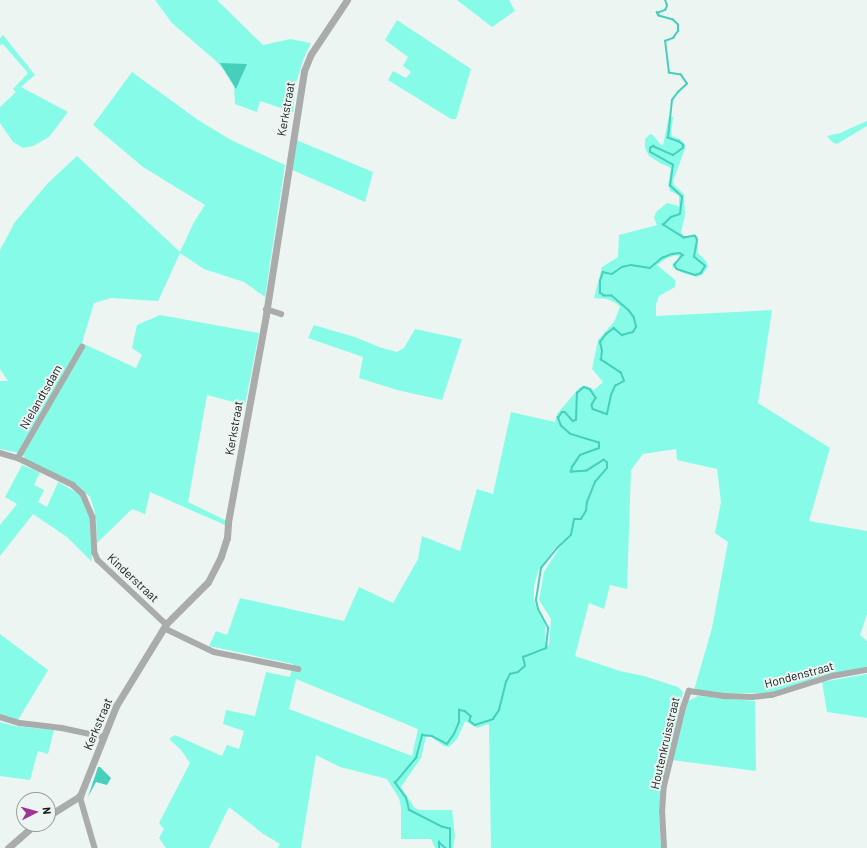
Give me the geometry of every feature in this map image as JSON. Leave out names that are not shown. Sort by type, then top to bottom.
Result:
[{"type":"street","name":"Kerkstraat","points":[[80,796],[116,706],[165,626],[208,582],[221,556],[227,538],[228,522],[266,309],[304,71],[311,54],[347,0]]},
{"type":"street","points":[[266,309],[281,314]]},
{"type":"street","name":"Nielandtsdam","points":[[18,458],[82,347]]},
{"type":"street","name":"Kinderstraat","points":[[0,453],[18,458],[73,485],[83,494],[93,517],[94,553],[98,560],[165,626],[214,652],[298,668]]},
{"type":"street","name":"Hondenstraat","points":[[689,691],[726,696],[752,697],[772,695],[832,676],[867,670]]},
{"type":"street","name":"Houtenkruisstraat","points":[[664,848],[662,812],[664,786],[682,708],[689,691]]},
{"type":"street","points":[[0,717],[20,723],[62,728],[104,737]]},
{"type":"street","points":[[56,811],[80,796],[95,848]]},
{"type":"street","points":[[8,848],[27,832]]},
{"type":"shaded area","points":[[155,0],[217,0],[263,45],[290,39],[311,43],[303,60],[296,83],[293,112],[260,101],[257,112],[235,104],[234,86],[223,69],[216,61],[172,23]]},
{"type":"shaded area","points":[[457,0],[509,0],[515,11],[492,27]]},
{"type":"shaded area","points":[[397,20],[471,69],[456,119],[451,119],[388,80],[393,71],[406,78],[411,72],[403,66],[408,57],[385,40]]},
{"type":"shaded area","points":[[3,35],[35,75],[21,87],[68,112],[49,137],[33,146],[23,148],[13,142],[0,123],[0,107],[16,92],[13,89],[28,73],[3,44],[0,45],[0,38]]},
{"type":"shaded area","points":[[220,63],[247,64],[236,89]]},
{"type":"shaded area","points":[[132,72],[198,120],[231,140],[285,165],[265,297],[244,282],[204,269],[180,253],[158,301],[111,298],[94,303],[82,343],[136,368],[142,355],[132,348],[137,325],[160,315],[259,333],[245,405],[207,395],[188,502],[225,520],[225,525],[150,492],[145,514],[132,509],[97,543],[96,518],[93,506],[90,497],[81,488],[25,459],[23,454],[0,449],[0,381],[8,381],[0,369],[0,250],[15,222],[48,183],[77,156],[180,252],[194,222],[205,205],[143,167],[93,125]]},
{"type":"shaded area","points":[[669,116],[673,117],[671,136],[680,139],[686,146],[673,181],[674,185],[684,194],[685,216],[681,232],[684,236],[698,236],[698,253],[706,261],[708,267],[702,275],[697,277],[683,273],[672,267],[673,263],[679,259],[679,256],[677,255],[667,258],[657,265],[675,280],[675,287],[659,296],[656,304],[656,316],[772,310],[758,403],[830,448],[809,521],[867,531],[867,614],[860,635],[867,641],[867,668],[824,675],[772,693],[722,693],[694,690],[712,628],[728,542],[715,533],[721,502],[717,469],[677,460],[676,449],[643,454],[631,470],[627,589],[610,585],[604,609],[589,603],[575,656],[620,671],[644,676],[678,687],[683,692],[661,793],[659,811],[661,848],[491,848],[489,724],[477,728],[465,721],[457,739],[449,747],[444,746],[431,737],[426,737],[421,758],[401,787],[414,807],[419,810],[452,810],[455,836],[453,848],[435,848],[431,839],[401,839],[401,807],[399,798],[387,779],[340,767],[316,755],[301,848],[278,848],[280,844],[262,833],[229,807],[209,848],[166,848],[159,838],[164,829],[159,823],[190,763],[181,750],[169,739],[175,735],[222,756],[227,745],[239,749],[244,731],[223,724],[226,710],[255,716],[266,672],[290,677],[293,664],[209,646],[216,631],[227,635],[240,598],[344,621],[359,587],[393,603],[418,559],[422,536],[460,551],[477,489],[493,494],[511,412],[555,422],[557,414],[580,387],[586,386],[594,390],[603,382],[592,369],[598,340],[614,322],[620,307],[616,303],[607,299],[594,298],[602,267],[618,257],[619,235],[657,225],[654,218],[656,212],[667,203],[679,206],[679,195],[670,191],[668,185],[671,168],[649,156],[645,148],[645,139],[650,134],[653,135],[661,145],[663,145]],"holes":[[[565,539],[544,572],[539,600],[551,619],[549,646],[545,641],[545,624],[537,609],[534,599],[534,586],[538,571],[555,548]],[[296,679],[418,729],[412,756],[289,709]]]},
{"type":"shaded area","points":[[867,121],[867,126],[837,144],[832,142],[827,136],[840,133]]},
{"type":"shaded area","points":[[294,139],[373,172],[365,202],[290,169]]},
{"type":"shaded area","points":[[314,325],[355,337],[379,347],[397,352],[404,348],[415,329],[462,339],[442,400],[397,390],[359,378],[363,357],[308,338]]},
{"type":"shaded area","points":[[22,465],[40,472],[34,485],[44,490],[38,502],[47,507],[58,482],[81,495],[90,517],[92,562],[67,537],[33,514],[0,556],[0,525],[17,504],[5,497]]},
{"type":"shaded area","points":[[0,634],[48,670],[18,720],[0,714]]},
{"type":"shaded area","points":[[867,674],[867,718],[827,712],[822,682]]},
{"type":"shaded area","points":[[698,696],[755,701],[756,771],[672,760],[688,701]]},
{"type":"shaded area","points":[[0,722],[15,726],[54,730],[48,754],[38,751],[30,780],[0,776]]},
{"type":"shaded area","points":[[98,767],[100,767],[111,778],[107,785],[96,782],[88,797]]},
{"type":"waterway","points":[[450,848],[450,829],[442,827],[409,810],[406,798],[395,783],[416,758],[422,735],[432,736],[447,744],[454,734],[459,722],[459,710],[465,711],[471,716],[470,721],[475,725],[493,719],[499,710],[506,682],[510,674],[518,672],[525,666],[523,657],[546,648],[548,628],[538,609],[536,600],[541,568],[557,548],[571,535],[574,519],[581,519],[586,511],[587,502],[595,482],[607,468],[607,463],[604,460],[587,471],[571,472],[572,467],[580,455],[599,448],[599,443],[570,434],[561,426],[558,418],[562,412],[565,412],[573,421],[576,420],[577,393],[584,387],[590,389],[596,398],[592,405],[593,409],[607,414],[611,395],[615,386],[624,381],[621,373],[601,360],[602,351],[600,342],[606,334],[614,328],[622,335],[633,332],[636,327],[634,318],[629,311],[612,296],[604,296],[600,293],[600,281],[603,272],[612,274],[622,267],[631,265],[650,268],[662,258],[680,253],[683,255],[675,265],[677,269],[695,275],[701,273],[705,266],[694,257],[697,240],[695,236],[684,238],[663,225],[671,217],[680,214],[682,197],[670,186],[673,165],[650,152],[650,148],[653,146],[673,155],[683,148],[683,145],[679,142],[668,138],[672,100],[687,84],[681,75],[669,73],[665,41],[673,38],[678,31],[678,25],[673,20],[659,16],[657,13],[665,10],[667,6],[665,0]]},
{"type":"waterway","points":[[439,848],[439,842],[446,848]]}]
